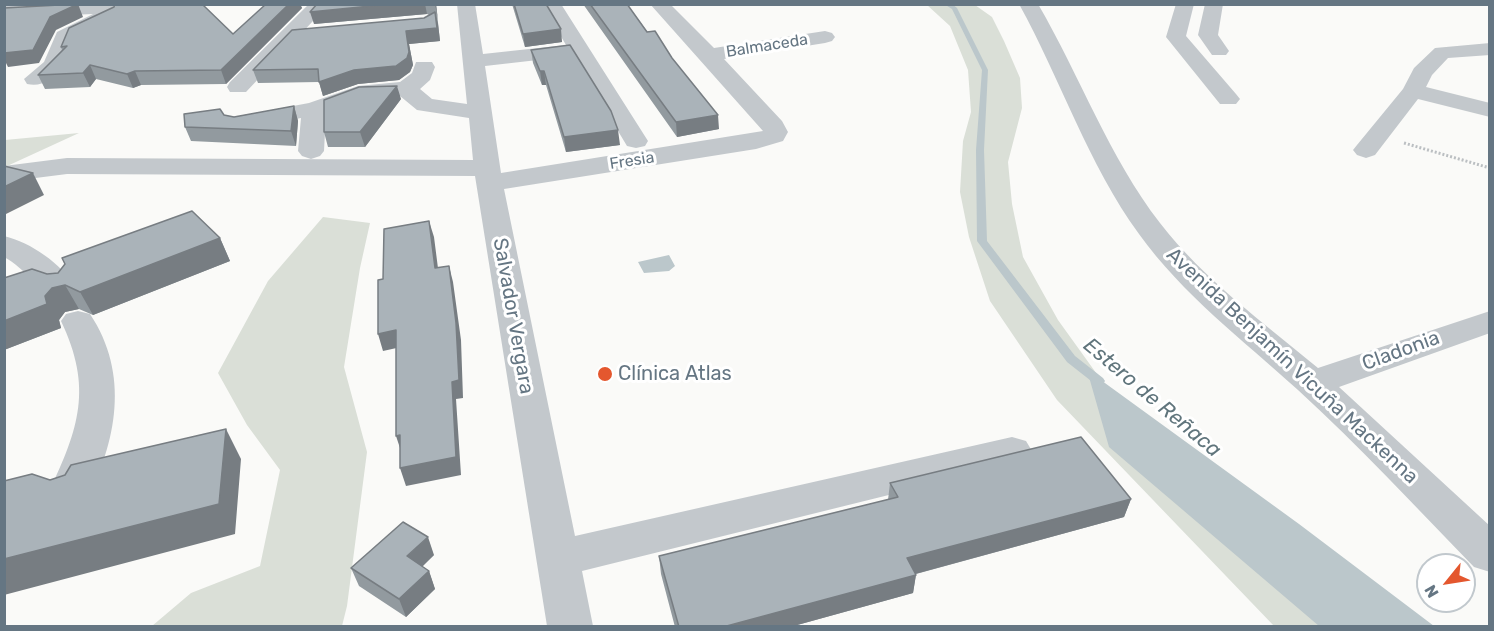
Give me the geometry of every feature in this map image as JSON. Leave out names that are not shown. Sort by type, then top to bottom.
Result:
[{"type":"street","points":[[4,12],[197,4]]},
{"type":"street","points":[[238,87],[320,4]]},
{"type":"street","name":"Salvador Vergara","points":[[466,4],[488,176],[570,627]]},
{"type":"street","points":[[551,4],[636,141]]},
{"type":"street","name":"Balmaceda","points":[[658,4],[709,55],[773,126],[776,132],[774,136]]},
{"type":"street","points":[[1185,4],[1176,37],[1228,99]]},
{"type":"street","points":[[1214,4],[1208,35],[1219,51]]},
{"type":"street","points":[[35,79],[53,64],[64,36],[121,8]]},
{"type":"street","name":"Avenida Benjamín Vicuña Mackenna","points":[[1038,10],[1110,168],[1149,229],[1202,286],[1312,383],[1490,554]]},
{"type":"street","points":[[1372,143],[1413,91],[1422,73],[1442,52],[1490,47],[1484,35],[1490,30]]},
{"type":"street","points":[[292,34],[314,33]]},
{"type":"street","name":"Balmaceda","points":[[709,55],[825,37]]},
{"type":"street","points":[[473,57],[578,46]]},
{"type":"street","points":[[406,89],[422,75],[424,67]]},
{"type":"street","points":[[239,122],[314,109],[375,89],[406,89],[425,105],[480,112]]},
{"type":"street","points":[[1413,91],[1490,110]]},
{"type":"street","points":[[311,151],[314,109]]},
{"type":"street","name":"Fresia","points":[[4,174],[67,166],[488,176],[745,144],[774,136]]},
{"type":"street","points":[[4,244],[37,264],[60,287]]},
{"type":"street","points":[[70,492],[90,444],[100,391],[98,364],[90,341],[78,321]]},
{"type":"street","name":"Cladonia","points":[[1312,383],[1490,321]]},
{"type":"street","points":[[556,559],[1012,451]]},
{"type":"path","points":[[1372,143],[1490,168]]},
{"type":"shaded area","points":[[927,5],[975,5],[992,17],[1004,41],[1020,78],[1022,108],[1008,162],[1012,204],[1023,257],[1058,320],[1099,377],[1166,449],[1378,626],[1274,626],[1057,400],[990,301],[969,237],[960,192],[963,141],[971,112],[968,70],[950,26]]},
{"type":"shaded area","points":[[79,133],[5,167],[5,140]]},
{"type":"shaded area","points":[[323,217],[370,223],[360,268],[344,367],[367,452],[347,606],[342,626],[152,626],[191,593],[260,566],[280,470],[247,425],[218,373],[268,281]]},
{"type":"shaded area","points":[[669,255],[675,266],[669,271],[644,273],[638,262]]},
{"type":"shaded area","points":[[1087,370],[1299,524],[1434,626],[1319,626],[1109,447]]},
{"type":"building","points":[[78,4],[50,17],[33,50],[4,53],[4,8]]},
{"type":"building","points":[[115,4],[202,4],[233,34],[266,4],[289,4],[221,70],[135,71],[127,74],[90,65],[83,73],[38,75],[67,46],[61,47],[69,28],[114,7]]},
{"type":"building","points":[[317,4],[391,4],[310,12]]},
{"type":"building","points":[[514,4],[546,4],[561,29],[523,34]]},
{"type":"building","points":[[590,4],[627,4],[647,32],[655,31],[672,58],[718,115],[676,122]]},
{"type":"building","points":[[435,12],[437,28],[406,31],[409,52],[407,58],[396,66],[354,70],[319,82],[318,69],[253,70],[292,30],[424,18]]},
{"type":"building","points":[[570,45],[611,111],[618,130],[564,137],[544,71],[540,71],[531,50]]},
{"type":"building","points":[[397,86],[360,132],[324,132],[324,100],[359,87]]},
{"type":"building","points":[[294,106],[291,131],[185,127],[184,114],[220,109],[224,115],[234,117]]},
{"type":"building","points":[[4,166],[33,173],[4,187]]},
{"type":"building","points":[[192,211],[220,238],[80,292],[65,285],[52,288],[45,296],[47,304],[4,321],[4,278],[32,269],[47,274],[58,273],[65,264],[62,258]]},
{"type":"building","points":[[429,221],[435,268],[449,266],[456,323],[459,380],[452,382],[456,457],[400,468],[400,435],[396,436],[396,330],[378,334],[378,280],[383,279],[384,229]]},
{"type":"building","points":[[226,429],[219,504],[4,559],[4,481],[32,474],[50,480],[65,475],[71,465]]},
{"type":"building","points":[[1081,437],[1131,499],[907,558],[916,575],[723,627],[679,627],[659,556],[898,497],[890,483]]},
{"type":"building","points":[[403,522],[428,537],[407,556],[429,571],[399,599],[351,568]]},
{"type":"waterway","name":"Estero de Reñaca","points":[[947,4],[954,8],[985,70],[980,150],[982,241],[1071,359],[1099,381]]},
{"type":"place","name":"Clínica Atlas","points":[[605,374]]}]
